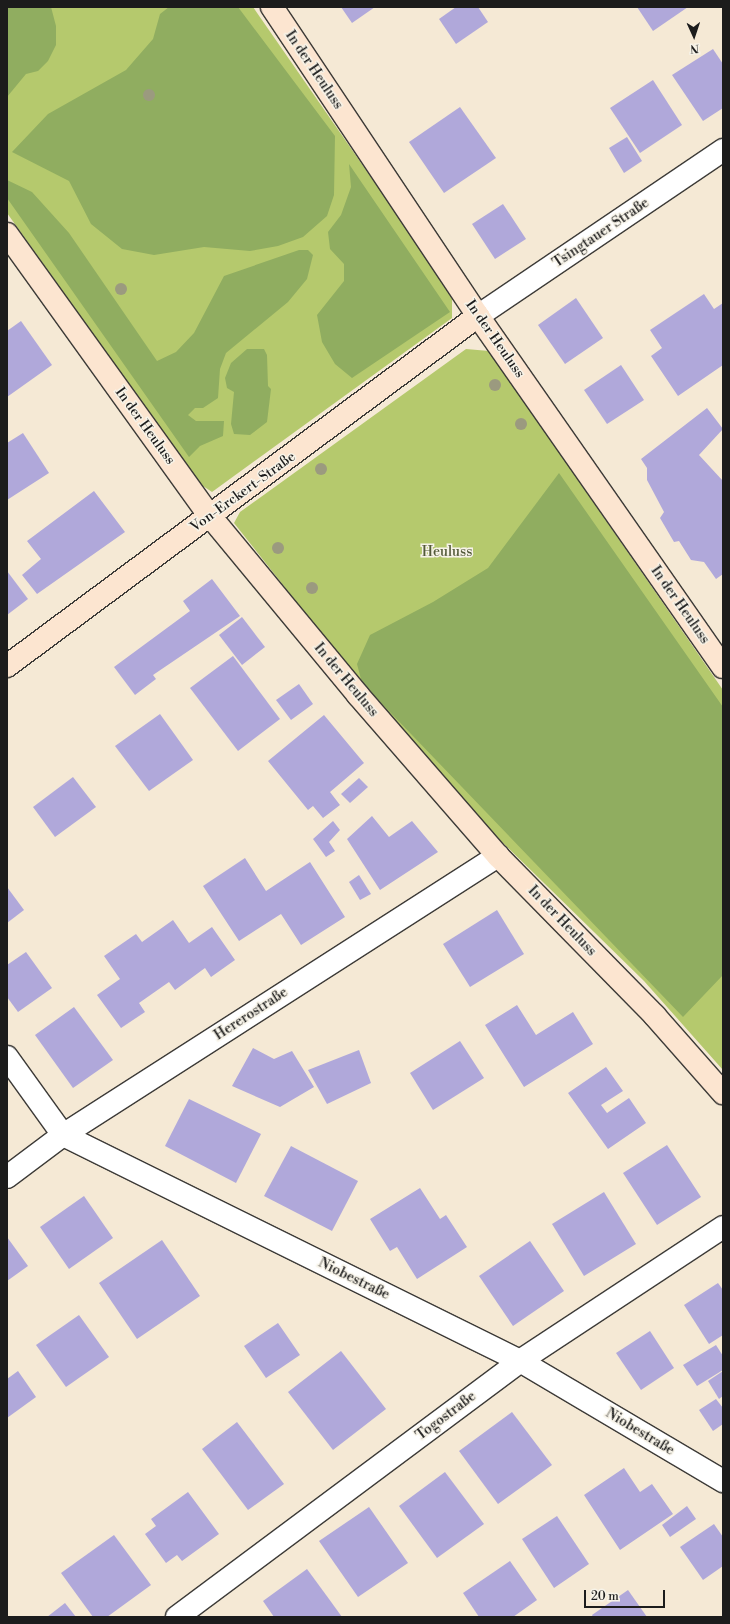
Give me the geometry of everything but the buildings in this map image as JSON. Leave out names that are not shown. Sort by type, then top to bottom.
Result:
[{"type":"street","name":"In der Heuluss","points":[[272,7],[478,316],[723,667]]},
{"type":"street","name":"Tsingtauer Straße","points":[[478,316],[723,150]]},
{"type":"street","name":"In der Heuluss","points":[[7,234],[210,516],[358,695],[498,856],[655,1016],[723,1093]]},
{"type":"street","name":"Von-Erckert-Straße","points":[[7,666],[478,316]]},
{"type":"street","name":"Hererostraße","points":[[7,1177],[63,1135],[498,856]]},
{"type":"street","name":"Niobestraße","points":[[7,1057],[63,1135],[520,1361],[723,1481]]},
{"type":"street","name":"Togostraße","points":[[176,1617],[520,1361],[723,1227]]},
{"type":"green space","points":[[7,7],[253,7],[452,294],[452,318],[212,492],[200,484],[7,213]]},
{"type":"green space","points":[[7,7],[51,7],[56,26],[56,45],[48,61],[38,71],[26,74],[7,97]]},
{"type":"green space","points":[[169,7],[238,7],[335,136],[334,195],[327,216],[303,237],[278,246],[250,251],[204,247],[154,255],[122,249],[91,224],[69,181],[12,152],[48,114],[126,70],[153,39],[160,14]]},
{"type":"green space","points":[[349,164],[450,312],[352,378],[335,364],[322,342],[317,315],[344,281],[344,264],[330,249],[328,232],[341,215],[351,187]]},
{"type":"green space","points":[[7,180],[32,192],[69,233],[157,361],[176,352],[194,333],[224,276],[299,250],[308,250],[313,255],[307,279],[288,302],[226,353],[220,369],[218,398],[203,408],[195,408],[188,415],[196,421],[224,421],[223,436],[200,446],[189,457],[7,198]]},
{"type":"green space","points":[[247,349],[264,349],[267,355],[268,386],[271,389],[267,422],[250,435],[234,434],[231,424],[234,392],[227,388],[225,378],[231,363]]},
{"type":"green space","name":"Heuluss","points":[[466,349],[489,351],[723,690],[723,1070],[644,981],[498,838],[358,680],[234,523],[240,512]]},
{"type":"green space","name":"Heuluss","points":[[559,473],[723,707],[723,975],[683,1017],[362,683],[357,664],[370,635],[433,602],[488,568]]}]
